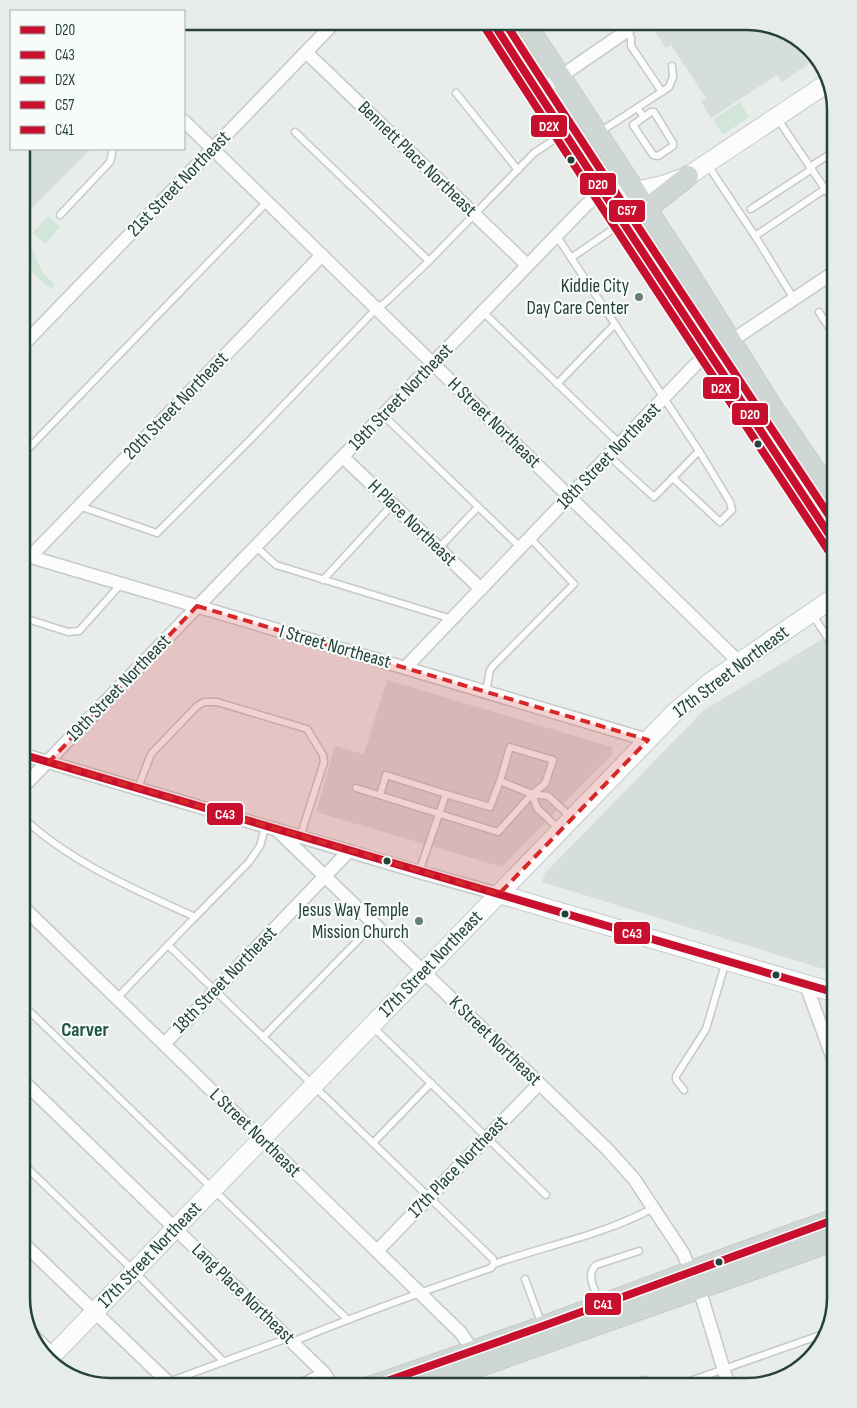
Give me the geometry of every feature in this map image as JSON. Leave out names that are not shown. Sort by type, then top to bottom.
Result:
[{"type":"main road","points":[[498,30],[602,192],[827,531]]},
{"type":"main road","points":[[530,30],[731,340],[774,410],[827,488]]},
{"type":"main road","points":[[635,240],[646,209],[688,176],[823,86]]},
{"type":"main road","points":[[602,192],[635,191],[663,185],[688,176]]},
{"type":"main road","name":"17th Street Northeast","points":[[53,1354],[648,740],[698,692],[827,602]]},
{"type":"main road","points":[[499,894],[827,991]]},
{"type":"main road","points":[[478,1358],[693,1280],[788,1236],[827,1222]]},
{"type":"main road","points":[[434,1378],[542,1326],[601,1305],[794,1255],[827,1243],[812,1227]]},
{"type":"main road","points":[[788,1236],[794,1255]]},
{"type":"street","name":"21st Street Northeast","points":[[30,338],[327,30]]},
{"type":"street","points":[[538,92],[620,30]]},
{"type":"street","name":"Bennett Place Northeast","points":[[306,52],[527,265]]},
{"type":"street","name":"H Street Northeast","points":[[185,122],[739,662]]},
{"type":"street","name":"19th Street Northeast","points":[[30,780],[556,235],[602,192]]},
{"type":"street","name":"20th Street Northeast","points":[[30,552],[79,506],[322,255]]},
{"type":"street","name":"18th Street Northeast","points":[[405,668],[696,365],[827,278]]},
{"type":"street","name":"H Place Northeast","points":[[343,457],[481,589]]},
{"type":"street","name":"I Street Northeast","points":[[30,557],[648,740]]},
{"type":"street","points":[[30,757],[499,894]]},
{"type":"street","name":"K Street Northeast","points":[[271,828],[325,876],[424,971],[617,1160],[634,1179],[683,1253],[703,1301],[726,1378]]},
{"type":"street","name":"18th Street Northeast","points":[[164,1044],[349,851]]},
{"type":"street","name":"L Street Northeast","points":[[30,914],[421,1293],[461,1333],[478,1358]]},
{"type":"street","points":[[806,985],[827,1031]]},
{"type":"street","name":"17th Place Northeast","points":[[376,1251],[539,1084]]},
{"type":"street","name":"Lang Place Northeast","points":[[30,1088],[322,1371],[326,1378]]},
{"type":"street","points":[[30,1250],[164,1378]]},
{"type":"lane","points":[[627,30],[631,38],[631,46],[662,92]]},
{"type":"lane","points":[[597,134],[669,87],[672,82],[672,66]]},
{"type":"lane","points":[[456,93],[518,170]]},
{"type":"lane","points":[[637,108],[644,117]]},
{"type":"lane","points":[[654,112],[673,143],[673,146],[658,156],[653,155],[633,125],[644,117],[654,112]]},
{"type":"lane","points":[[776,117],[827,192]]},
{"type":"lane","points":[[295,132],[429,261]]},
{"type":"lane","points":[[79,506],[157,533],[376,309],[386,302],[429,261],[534,153],[564,133]]},
{"type":"lane","points":[[60,216],[110,162],[113,150]]},
{"type":"lane","points":[[751,209],[827,156]]},
{"type":"lane","points":[[707,163],[794,299]]},
{"type":"lane","points":[[755,236],[825,189]]},
{"type":"lane","points":[[30,447],[268,202]]},
{"type":"lane","points":[[571,258],[623,222]]},
{"type":"lane","points":[[556,235],[699,451],[730,502],[732,510],[720,522],[673,478]]},
{"type":"lane","points":[[482,312],[620,444]]},
{"type":"lane","points":[[819,312],[827,324]]},
{"type":"lane","points":[[558,384],[615,324]]},
{"type":"lane","points":[[383,415],[478,507],[574,584],[493,666],[490,670],[486,692]]},
{"type":"lane","points":[[609,456],[654,497],[699,451]]},
{"type":"lane","points":[[323,580],[393,504]]},
{"type":"lane","points":[[439,548],[478,507]]},
{"type":"lane","points":[[256,546],[276,565],[452,619]]},
{"type":"lane","points":[[30,620],[68,632],[79,631],[121,584]]},
{"type":"lane","points":[[811,612],[827,637]]},
{"type":"lane","points":[[138,788],[151,754],[197,706],[204,702],[217,702],[307,729],[323,755],[324,762],[300,837]]},
{"type":"lane","points":[[356,788],[498,832],[532,794],[545,784],[553,760],[510,747],[490,807],[386,775],[380,795]]},
{"type":"lane","points":[[500,781],[532,794],[548,796],[567,824]]},
{"type":"lane","points":[[419,872],[446,794]]},
{"type":"lane","points":[[532,794],[537,808],[567,824]]},
{"type":"lane","points":[[30,824],[53,844],[83,862],[132,889],[195,918]]},
{"type":"lane","points":[[117,998],[249,862],[271,828]]},
{"type":"lane","points":[[263,1037],[374,924]]},
{"type":"lane","points":[[168,945],[494,1259],[494,1264]]},
{"type":"lane","points":[[684,1090],[678,1084],[676,1076],[706,1029],[727,960]]},
{"type":"lane","points":[[30,1012],[348,1320]]},
{"type":"lane","points":[[372,1026],[546,1195]]},
{"type":"lane","points":[[373,1143],[431,1083]]},
{"type":"lane","points":[[30,1171],[134,1271],[224,1362]]},
{"type":"lane","points":[[176,1378],[348,1320],[491,1268],[494,1264],[523,1253],[581,1237],[625,1222],[653,1208]]},
{"type":"lane","points":[[601,1305],[590,1275],[591,1270],[596,1265],[640,1251]]},
{"type":"lane","points":[[525,1279],[542,1326]]},
{"type":"lane","points":[[698,1378],[817,1336]]},
{"type":"lane","points":[[310,1378],[322,1371]]},
{"type":"highlighted area","points":[[197,606],[648,740],[499,894],[49,762]]},
{"type":"shaded area","points":[[658,30],[753,30],[773,34],[792,43],[799,49],[809,64],[782,82],[777,75],[711,118],[701,101],[706,98],[671,45],[666,48],[655,32]]},
{"type":"shaded area","points":[[30,150],[90,150],[30,210]]},
{"type":"shaded area","points":[[827,636],[827,970],[542,882],[545,873],[704,710]]},
{"type":"shaded area","points":[[387,680],[612,747],[613,753],[502,867],[316,812],[335,746],[364,754]]},
{"type":"green space","points":[[740,102],[749,117],[723,135],[713,120]]},
{"type":"green space","points":[[48,216],[60,227],[45,244],[33,233]]},
{"type":"green space","points":[[30,245],[43,273],[54,284],[53,289],[44,284],[30,269]]},
{"type":"transit line","name":"D2X","points":[[487,30],[827,548]]},
{"type":"transit line","name":"D20","points":[[498,30],[827,531]]},
{"type":"transit line","name":"C57","points":[[510,30],[827,512]]},
{"type":"transit line","name":"C43","points":[[30,757],[827,990]]},
{"type":"transit line","name":"C41","points":[[396,1378],[827,1222]]},
{"type":"place","name":"Kiddie City Day Care Center","points":[[639,297]]},
{"type":"place","name":"Jesus Way Temple Mission Church","points":[[419,921]]},
{"type":"district","name":"Carver","points":[[85,1030]]}]
